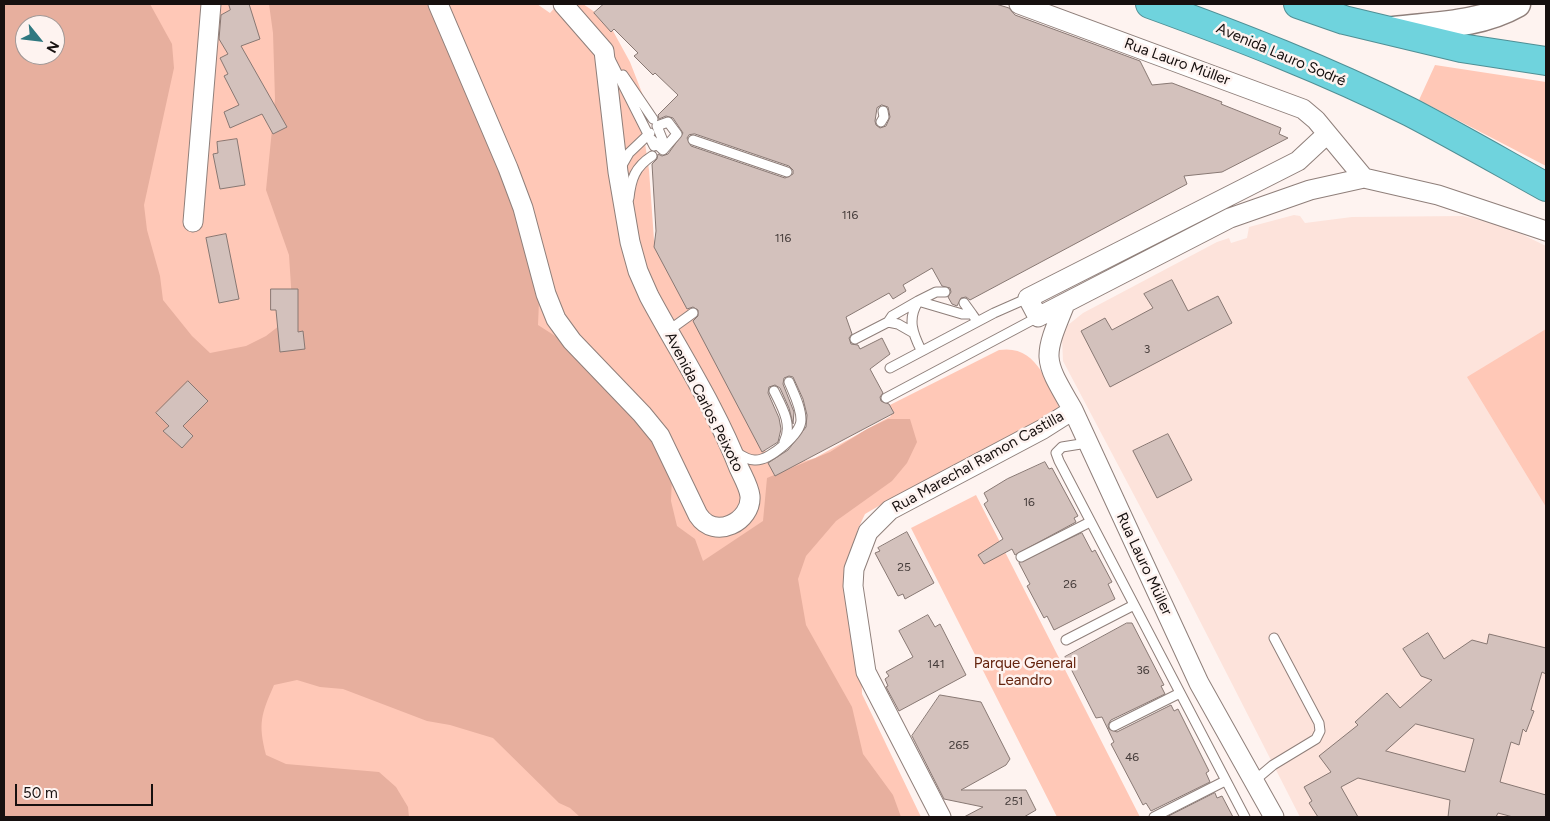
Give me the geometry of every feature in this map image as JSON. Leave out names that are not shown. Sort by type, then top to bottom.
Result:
[{"type":"highway","name":"Avenida Lauro Sodré","points":[[1150,4],[1290,58],[1410,113],[1546,187]]},
{"type":"highway","points":[[1298,4],[1344,20],[1393,30],[1461,48],[1546,61]]},
{"type":"street","points":[[193,222],[211,4]]},
{"type":"street","name":"Avenida Carlos Peixoto","points":[[438,4],[523,208],[546,294],[556,319],[572,341],[642,414],[660,436],[703,524],[718,529],[737,521],[750,505],[750,494],[732,449],[638,271],[624,210],[618,172],[610,58]]},
{"type":"street","points":[[563,4],[610,58]]},
{"type":"street","name":"Rua Lauro Müller","points":[[1019,4],[1287,102],[1310,114],[1364,178]]},
{"type":"street","points":[[1393,30],[1469,22],[1490,17],[1517,4]]},
{"type":"street","points":[[1326,134],[1298,161],[1028,298],[1038,317],[1206,230],[1254,208],[1310,190],[1364,178],[1438,195],[1546,230]]},
{"type":"street","points":[[1298,161],[1310,190]]},
{"type":"street","points":[[1197,213],[1206,230]]},
{"type":"street","name":"Rua Lauro Müller","points":[[1065,304],[1050,339],[1048,358],[1050,371],[1073,410],[1200,683],[1274,817]]},
{"type":"street","name":"Rua Marechal Ramon Castilla","points":[[941,817],[866,672],[853,586],[854,569],[868,532],[890,510],[1043,429],[1073,410]]},
{"type":"lane","points":[[610,58],[634,88],[653,119]]},
{"type":"lane","points":[[610,58],[655,144]]},
{"type":"lane","points":[[880,122],[884,117],[883,111]]},
{"type":"lane","points":[[618,172],[629,153],[655,144],[677,134],[667,122],[657,126],[655,144],[630,180],[628,200],[624,210]]},
{"type":"lane","points":[[693,140],[787,172]]},
{"type":"lane","points":[[855,339],[888,322],[892,316],[918,301],[936,292],[946,292]]},
{"type":"lane","points":[[890,368],[975,318],[994,313],[1028,298]]},
{"type":"lane","points":[[918,301],[975,318]]},
{"type":"lane","points":[[918,301],[912,316],[912,332],[922,350]]},
{"type":"lane","points":[[964,303],[975,318]]},
{"type":"lane","points":[[668,331],[693,313]]},
{"type":"lane","points":[[886,398],[1038,317]]},
{"type":"lane","points":[[888,322],[898,324],[912,332]]},
{"type":"lane","points":[[732,449],[746,458],[755,460],[767,456],[795,435],[801,421],[799,408],[789,382]]},
{"type":"lane","points":[[774,391],[788,422],[787,435],[781,446]]},
{"type":"lane","points":[[1087,442],[1062,447],[1056,453],[1059,461],[1244,817]]},
{"type":"lane","points":[[1021,557],[1090,522]]},
{"type":"lane","points":[[1066,640],[1134,605]]},
{"type":"lane","points":[[1254,781],[1273,765],[1316,740],[1320,731],[1319,724],[1274,638]]},
{"type":"lane","points":[[1114,726],[1180,694]]},
{"type":"lane","points":[[1154,817],[1225,781]]},
{"type":"shaded area","points":[[4,4],[150,4],[172,44],[174,68],[144,205],[147,230],[160,276],[163,300],[192,336],[210,353],[246,346],[266,336],[284,322],[292,302],[289,255],[266,190],[275,99],[273,33],[269,4],[435,4],[504,156],[540,278],[538,325],[574,348],[654,434],[672,477],[671,501],[677,526],[695,539],[703,561],[763,521],[767,478],[830,452],[867,429],[888,419],[910,419],[917,442],[907,463],[892,481],[836,521],[806,556],[798,579],[806,625],[852,707],[863,754],[893,795],[901,817],[580,817],[570,808],[559,803],[493,738],[450,725],[427,721],[343,689],[320,687],[297,680],[274,685],[262,719],[262,735],[266,755],[286,764],[379,772],[396,787],[408,807],[409,817],[4,817]]},
{"type":"shaded area","points":[[1294,215],[1300,216],[1305,223],[1352,217],[1463,216],[1507,227],[1546,246],[1546,817],[1300,817],[1180,582],[1063,361],[1062,338],[1068,325],[1083,313],[1217,242],[1229,238],[1231,243],[1247,238],[1249,227]]},
{"type":"green space","points":[[4,4],[537,4],[550,13],[558,4],[583,4],[602,17],[613,31],[630,62],[644,98],[642,123],[649,170],[654,240],[772,463],[780,468],[815,458],[891,416],[886,407],[999,350],[1012,350],[1023,353],[1032,359],[1045,378],[1061,411],[894,497],[865,514],[857,531],[862,694],[921,817],[4,817]]},
{"type":"green space","points":[[1435,65],[1546,82],[1546,166],[1419,100]]},
{"type":"green space","points":[[1546,329],[1546,507],[1467,377]]},
{"type":"green space","name":"Parque General Leandro","points":[[976,495],[1140,817],[1057,817],[911,528]]},
{"type":"building","points":[[229,4],[249,4],[260,39],[241,46],[287,127],[273,134],[262,114],[230,128],[224,112],[239,105],[224,76],[228,74],[220,58],[228,54],[219,39],[221,15],[230,10]]},
{"type":"building","points":[[604,4],[996,4],[1009,8],[1015,15],[1140,61],[1152,85],[1172,83],[1222,102],[1221,104],[1281,128],[1279,134],[1288,138],[1222,172],[1184,176],[1187,184],[970,300],[966,297],[961,298],[957,306],[952,304],[948,297],[951,292],[950,288],[942,286],[932,268],[903,285],[906,291],[893,299],[889,293],[846,317],[852,334],[849,338],[851,344],[858,345],[860,349],[882,338],[890,354],[870,369],[883,393],[880,397],[881,401],[889,404],[894,413],[775,476],[768,463],[788,450],[806,427],[807,415],[803,399],[793,377],[784,378],[783,384],[794,412],[793,424],[789,408],[780,388],[775,385],[769,387],[768,393],[779,418],[781,429],[778,442],[762,452],[693,321],[698,316],[698,310],[693,307],[687,309],[654,247],[656,231],[652,164],[657,159],[658,154],[662,156],[668,154],[683,133],[673,118],[666,116],[659,119],[658,115],[678,95],[655,73],[653,75],[634,56],[638,53],[614,29],[611,32],[594,13]],"holes":[[[882,105],[888,107],[890,117],[886,126],[880,128],[876,125],[875,121],[877,108]],[[695,134],[789,166],[793,170],[793,174],[785,178],[691,146],[687,138],[689,135]]]},
{"type":"building","points":[[237,139],[245,185],[220,189],[213,154],[218,153],[217,142]]},
{"type":"building","points":[[226,234],[239,299],[219,303],[206,238]]},
{"type":"building","points":[[1172,280],[1188,311],[1218,296],[1232,323],[1110,387],[1081,331],[1105,318],[1112,330],[1153,308],[1144,294]]},
{"type":"building","points":[[271,289],[298,289],[298,332],[303,331],[305,349],[280,352],[276,310],[271,310]]},
{"type":"building","points":[[188,381],[208,401],[183,426],[193,436],[182,448],[163,431],[169,426],[156,413]]},
{"type":"building","points":[[1168,434],[1192,480],[1157,498],[1133,451]]},
{"type":"building","points":[[1045,462],[1049,469],[1052,468],[1078,516],[1074,518],[1076,522],[1015,555],[1012,549],[984,564],[978,555],[1003,539],[984,504],[988,501],[984,493],[1007,479]]},
{"type":"building","points":[[907,532],[934,583],[905,599],[903,594],[898,596],[875,553],[880,551],[878,548]]},
{"type":"building","points":[[1082,533],[1092,552],[1095,550],[1112,582],[1108,584],[1115,599],[1054,630],[1047,616],[1044,618],[1027,586],[1030,584],[1019,563]]},
{"type":"building","points":[[928,615],[935,627],[940,624],[966,675],[899,711],[886,687],[888,686],[885,679],[889,676],[886,672],[913,657],[899,631]]},
{"type":"building","points":[[1127,623],[1132,623],[1164,685],[1161,686],[1165,694],[1111,720],[1108,725],[1109,729],[1117,732],[1171,705],[1174,711],[1178,709],[1209,771],[1206,773],[1210,782],[1151,811],[1146,803],[1143,805],[1111,744],[1114,742],[1102,717],[1096,718],[1065,657]]},
{"type":"building","points":[[1428,633],[1444,659],[1472,640],[1487,644],[1489,634],[1546,648],[1546,674],[1542,672],[1531,710],[1534,711],[1526,732],[1523,729],[1519,745],[1511,742],[1500,782],[1546,795],[1546,817],[1513,817],[1498,813],[1496,817],[1448,817],[1450,800],[1358,778],[1341,787],[1358,817],[1318,817],[1309,803],[1312,801],[1304,787],[1331,772],[1319,756],[1358,725],[1355,722],[1387,693],[1400,708],[1432,680],[1421,676],[1403,649]],"holes":[[[1416,724],[1474,739],[1465,772],[1386,751]]]},
{"type":"building","points":[[940,695],[981,702],[1010,759],[1006,765],[961,790],[1026,790],[1036,810],[1024,817],[964,817],[983,807],[944,799],[912,736]]},
{"type":"building","points":[[1215,793],[1217,798],[1222,796],[1233,817],[1167,817]]}]
